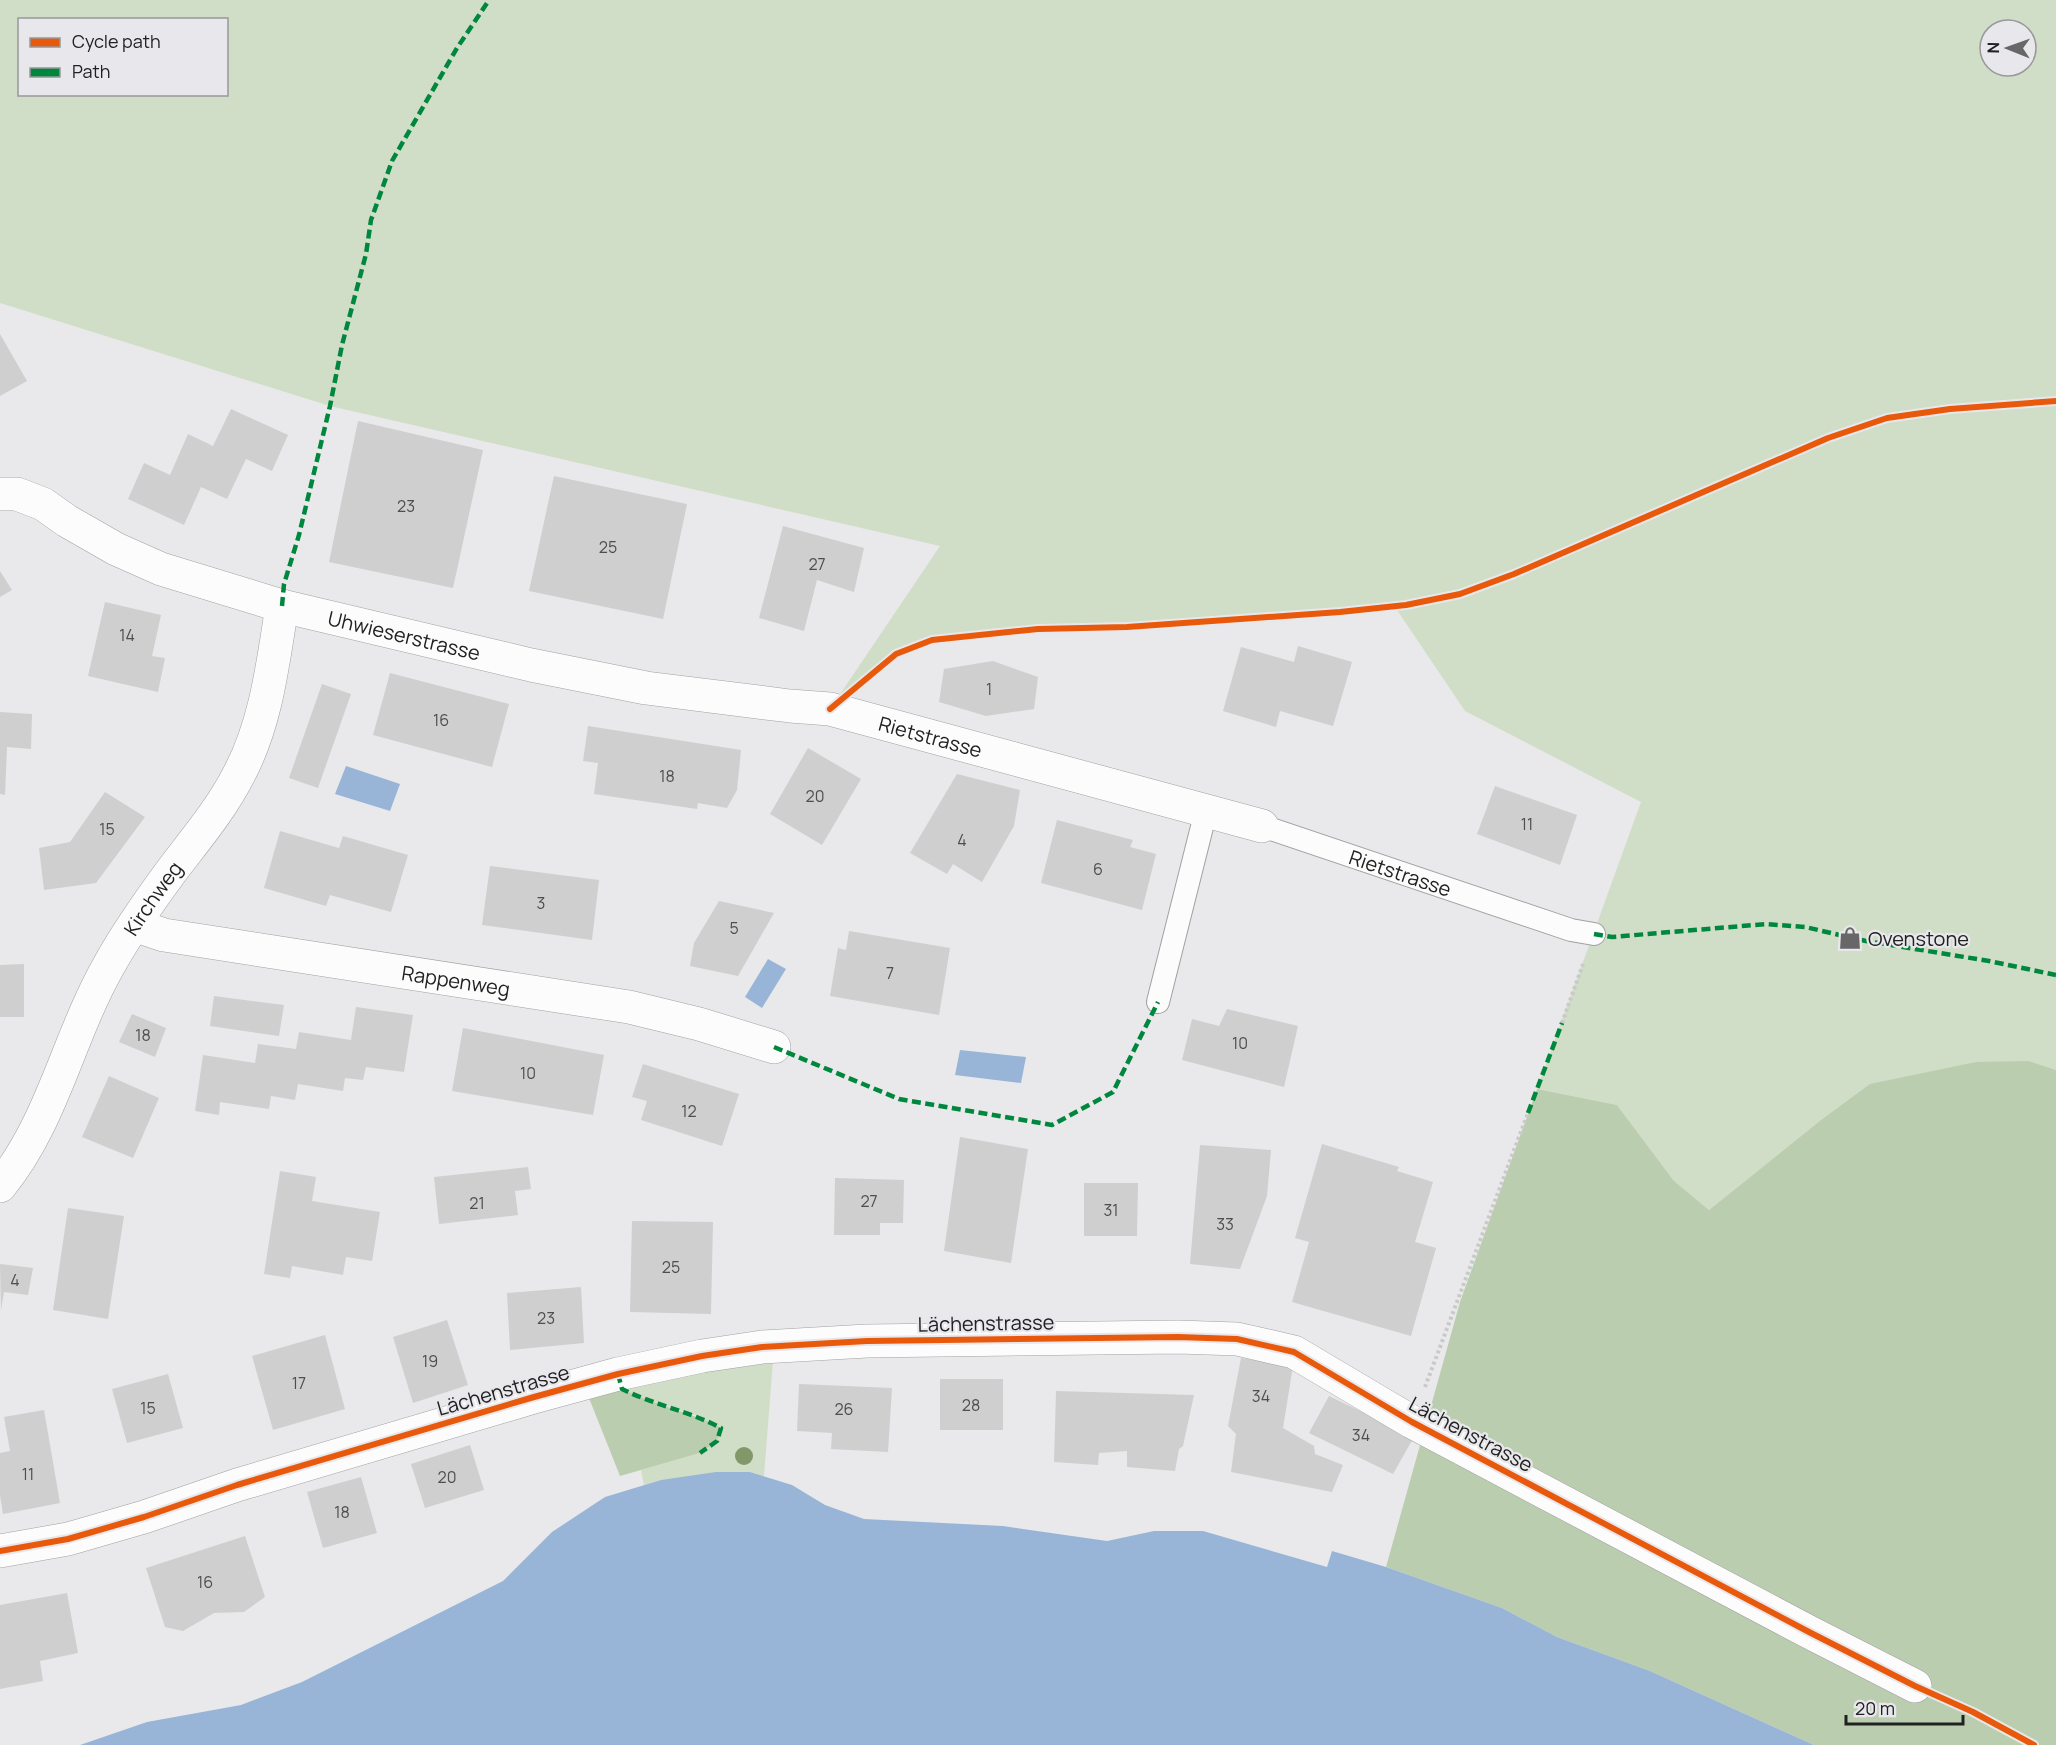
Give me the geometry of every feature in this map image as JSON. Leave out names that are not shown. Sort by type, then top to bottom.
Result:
[{"type":"street","name":"Uhwieserstrasse","points":[[0,494],[17,494],[43,504],[67,521],[116,549],[161,569],[282,606],[531,665],[646,688],[830,709]]},
{"type":"street","name":"Kirchweg","points":[[0,1186],[18,1164],[51,1099],[84,1015],[107,968],[134,925],[170,873],[209,823],[239,776],[258,728],[273,666],[282,606]]},
{"type":"street","name":"Rietstrasse","points":[[830,709],[1262,826]]},
{"type":"street","name":"Rappenweg","points":[[134,925],[164,935],[629,1007],[699,1024],[774,1047]]},
{"type":"street","name":"Lächenstrasse","points":[[0,1551],[68,1539],[534,1397],[618,1374],[702,1356],[762,1347],[867,1341],[1178,1337],[1237,1339],[1294,1352],[1412,1422],[1915,1686]]},
{"type":"lane","points":[[1158,1002],[1206,811]]},
{"type":"lane","name":"Rietstrasse","points":[[1262,826],[1571,930],[1594,934]]},
{"type":"path","points":[[1562,1023],[1594,934]]},
{"type":"path","points":[[1412,1422],[1528,1113]]},
{"type":"green space","points":[[0,0],[2056,0],[2056,1070],[2029,1061],[1871,1084],[1821,1120],[1709,1210],[1674,1181],[1617,1105],[1537,1089],[1641,802],[1465,711],[1395,607],[1079,630],[1038,629],[932,640],[896,654],[830,709],[940,546],[330,406],[0,303]]},
{"type":"green space","points":[[2029,1061],[2056,1070],[2056,1745],[1814,1745],[1650,1671],[1557,1637],[1502,1608],[1386,1567],[1460,1302],[1537,1089],[1617,1105],[1674,1181],[1709,1210],[1821,1120],[1870,1084],[1976,1062]]},
{"type":"green space","points":[[773,1361],[764,1476],[750,1472],[661,1480],[644,1485],[641,1470],[700,1453],[701,1417],[636,1396],[622,1389],[704,1371]]},
{"type":"green space","points":[[622,1389],[721,1428],[717,1441],[700,1453],[620,1476],[589,1398]]},
{"type":"water","points":[[346,766],[400,784],[390,811],[335,794]]},
{"type":"water","points":[[768,959],[786,969],[762,1008],[745,997]]},
{"type":"water","points":[[960,1050],[1026,1057],[1021,1083],[955,1075]]},
{"type":"water","points":[[716,1472],[750,1472],[792,1485],[825,1505],[864,1519],[1003,1526],[1107,1541],[1154,1531],[1203,1531],[1327,1567],[1332,1551],[1386,1567],[1502,1608],[1557,1637],[1650,1671],[1814,1745],[80,1745],[147,1722],[241,1705],[302,1682],[503,1581],[552,1532],[605,1497],[661,1480]]},
{"type":"building","points":[[0,334],[27,381],[0,396]]},
{"type":"building","points":[[231,409],[288,435],[272,471],[246,459],[227,499],[201,487],[184,525],[128,499],[144,463],[170,475],[188,434],[213,446]]},
{"type":"building","points":[[358,421],[483,450],[453,588],[329,562]]},
{"type":"building","points":[[554,476],[687,504],[663,619],[529,591]]},
{"type":"building","points":[[783,526],[864,548],[854,592],[817,580],[804,631],[759,618]]},
{"type":"building","points":[[0,571],[12,590],[0,597]]},
{"type":"building","points":[[105,602],[161,615],[152,656],[165,658],[158,692],[88,676]]},
{"type":"building","points":[[1298,646],[1352,662],[1333,726],[1280,711],[1276,727],[1223,711],[1241,647],[1294,662]]},
{"type":"building","points":[[993,661],[1038,677],[1034,709],[986,716],[939,702],[944,669]]},
{"type":"building","points":[[390,673],[509,704],[492,767],[373,735]]},
{"type":"building","points":[[322,684],[351,694],[318,788],[289,778]]},
{"type":"building","points":[[0,712],[32,714],[31,749],[7,747],[5,795],[0,794]]},
{"type":"building","points":[[588,726],[741,750],[737,790],[727,808],[698,803],[697,809],[594,794],[598,763],[583,761]]},
{"type":"building","points":[[808,748],[861,779],[822,845],[770,814]]},
{"type":"building","points":[[957,774],[1020,790],[1014,826],[982,882],[953,864],[947,874],[910,853]]},
{"type":"building","points":[[1495,786],[1577,815],[1560,865],[1477,834]]},
{"type":"building","points":[[105,792],[145,817],[96,883],[44,890],[39,848],[70,842]]},
{"type":"building","points":[[1057,820],[1133,840],[1130,847],[1156,854],[1142,910],[1041,883]]},
{"type":"building","points":[[280,831],[339,848],[343,836],[408,855],[391,912],[330,895],[326,906],[264,888]]},
{"type":"building","points":[[490,866],[599,880],[592,940],[482,925]]},
{"type":"building","points":[[719,901],[774,913],[738,976],[690,966],[694,943]]},
{"type":"building","points":[[849,931],[950,948],[939,1015],[830,996],[838,948],[846,950]]},
{"type":"building","points":[[24,964],[24,1017],[0,1017],[0,965]]},
{"type":"building","points":[[214,996],[284,1005],[279,1036],[210,1026]]},
{"type":"building","points":[[356,1007],[413,1015],[404,1072],[366,1067],[363,1080],[345,1078],[343,1091],[298,1084],[295,1100],[271,1096],[269,1109],[220,1102],[219,1115],[195,1111],[203,1055],[255,1063],[258,1044],[296,1049],[299,1032],[351,1040]]},
{"type":"building","points":[[1227,1009],[1298,1026],[1284,1087],[1182,1060],[1192,1019],[1219,1026]]},
{"type":"building","points":[[132,1014],[166,1028],[155,1057],[119,1042]]},
{"type":"building","points":[[463,1028],[604,1055],[593,1115],[452,1091]]},
{"type":"building","points":[[643,1064],[739,1094],[722,1146],[641,1120],[647,1101],[632,1097]]},
{"type":"building","points":[[109,1076],[159,1098],[133,1158],[82,1137]]},
{"type":"building","points":[[960,1137],[1028,1149],[1011,1263],[944,1251]]},
{"type":"building","points":[[1322,1144],[1399,1167],[1397,1171],[1433,1182],[1415,1242],[1436,1248],[1411,1336],[1292,1302],[1309,1242],[1295,1238]]},
{"type":"building","points":[[1200,1145],[1271,1150],[1267,1196],[1240,1269],[1190,1264]]},
{"type":"building","points":[[528,1167],[531,1189],[515,1191],[518,1215],[439,1224],[434,1177]]},
{"type":"building","points":[[280,1171],[316,1177],[312,1201],[380,1212],[372,1261],[346,1257],[343,1275],[292,1266],[290,1278],[264,1274]]},
{"type":"building","points":[[835,1178],[904,1180],[903,1223],[880,1223],[880,1235],[834,1235]]},
{"type":"building","points":[[1084,1183],[1138,1183],[1137,1236],[1084,1236]]},
{"type":"building","points":[[68,1208],[124,1216],[108,1319],[53,1310]]},
{"type":"building","points":[[632,1221],[713,1222],[711,1314],[630,1312]]},
{"type":"building","points":[[0,1264],[33,1268],[28,1295],[4,1292],[1,1310]]},
{"type":"building","points":[[581,1287],[584,1343],[510,1350],[507,1293]]},
{"type":"building","points":[[447,1320],[468,1385],[413,1403],[393,1337]]},
{"type":"building","points":[[325,1335],[345,1409],[273,1430],[252,1356]]},
{"type":"building","points":[[1241,1358],[1293,1366],[1283,1428],[1314,1446],[1315,1454],[1343,1465],[1332,1492],[1231,1472],[1236,1434],[1228,1426]]},
{"type":"building","points":[[168,1374],[183,1428],[127,1443],[112,1389]]},
{"type":"building","points":[[940,1379],[1003,1379],[1003,1430],[940,1430]]},
{"type":"building","points":[[799,1384],[892,1388],[888,1452],[831,1449],[832,1433],[797,1431]]},
{"type":"building","points":[[1056,1391],[1194,1395],[1175,1471],[1127,1467],[1127,1451],[1099,1453],[1098,1465],[1054,1462]]},
{"type":"building","points":[[1329,1396],[1414,1437],[1393,1474],[1309,1433]]},
{"type":"building","points":[[44,1410],[60,1503],[3,1514],[0,1495],[0,1453],[10,1451],[4,1417]]},
{"type":"building","points":[[470,1445],[484,1490],[425,1508],[411,1464]]},
{"type":"building","points":[[361,1477],[377,1533],[323,1548],[307,1492]]},
{"type":"building","points":[[245,1536],[265,1597],[244,1612],[214,1613],[183,1631],[165,1627],[146,1568]]},
{"type":"building","points":[[67,1593],[78,1653],[40,1661],[43,1681],[0,1689],[0,1605]]},
{"type":"marked path","points":[[282,606],[284,584],[299,535],[330,406],[342,345],[366,254],[371,220],[392,161],[457,48],[489,0]]},
{"type":"marked path","points":[[1594,934],[1612,937],[1766,924],[1805,927],[1866,941],[1989,961],[2056,975]]},
{"type":"marked path","points":[[774,1047],[899,1099],[1052,1125],[1113,1092],[1158,1002]]},
{"type":"marked path","points":[[1528,1113],[1562,1023]]},
{"type":"marked path","points":[[618,1374],[622,1389],[721,1428],[717,1441],[700,1453]]},
{"type":"cycle path","points":[[830,709],[896,654],[932,640],[1038,629],[1127,627],[1340,612],[1406,605],[1460,594],[1514,574],[1828,438],[1887,418],[1950,409],[2056,401]]},
{"type":"cycle path","points":[[0,1551],[68,1539],[144,1517],[237,1485],[534,1397],[618,1374],[702,1356],[762,1347],[867,1341],[1178,1337],[1237,1339],[1294,1352],[1412,1422],[1809,1632],[1915,1686],[1973,1712],[2034,1745]]},
{"type":"place","name":"Ovenstone","points":[[1850,938]]}]
